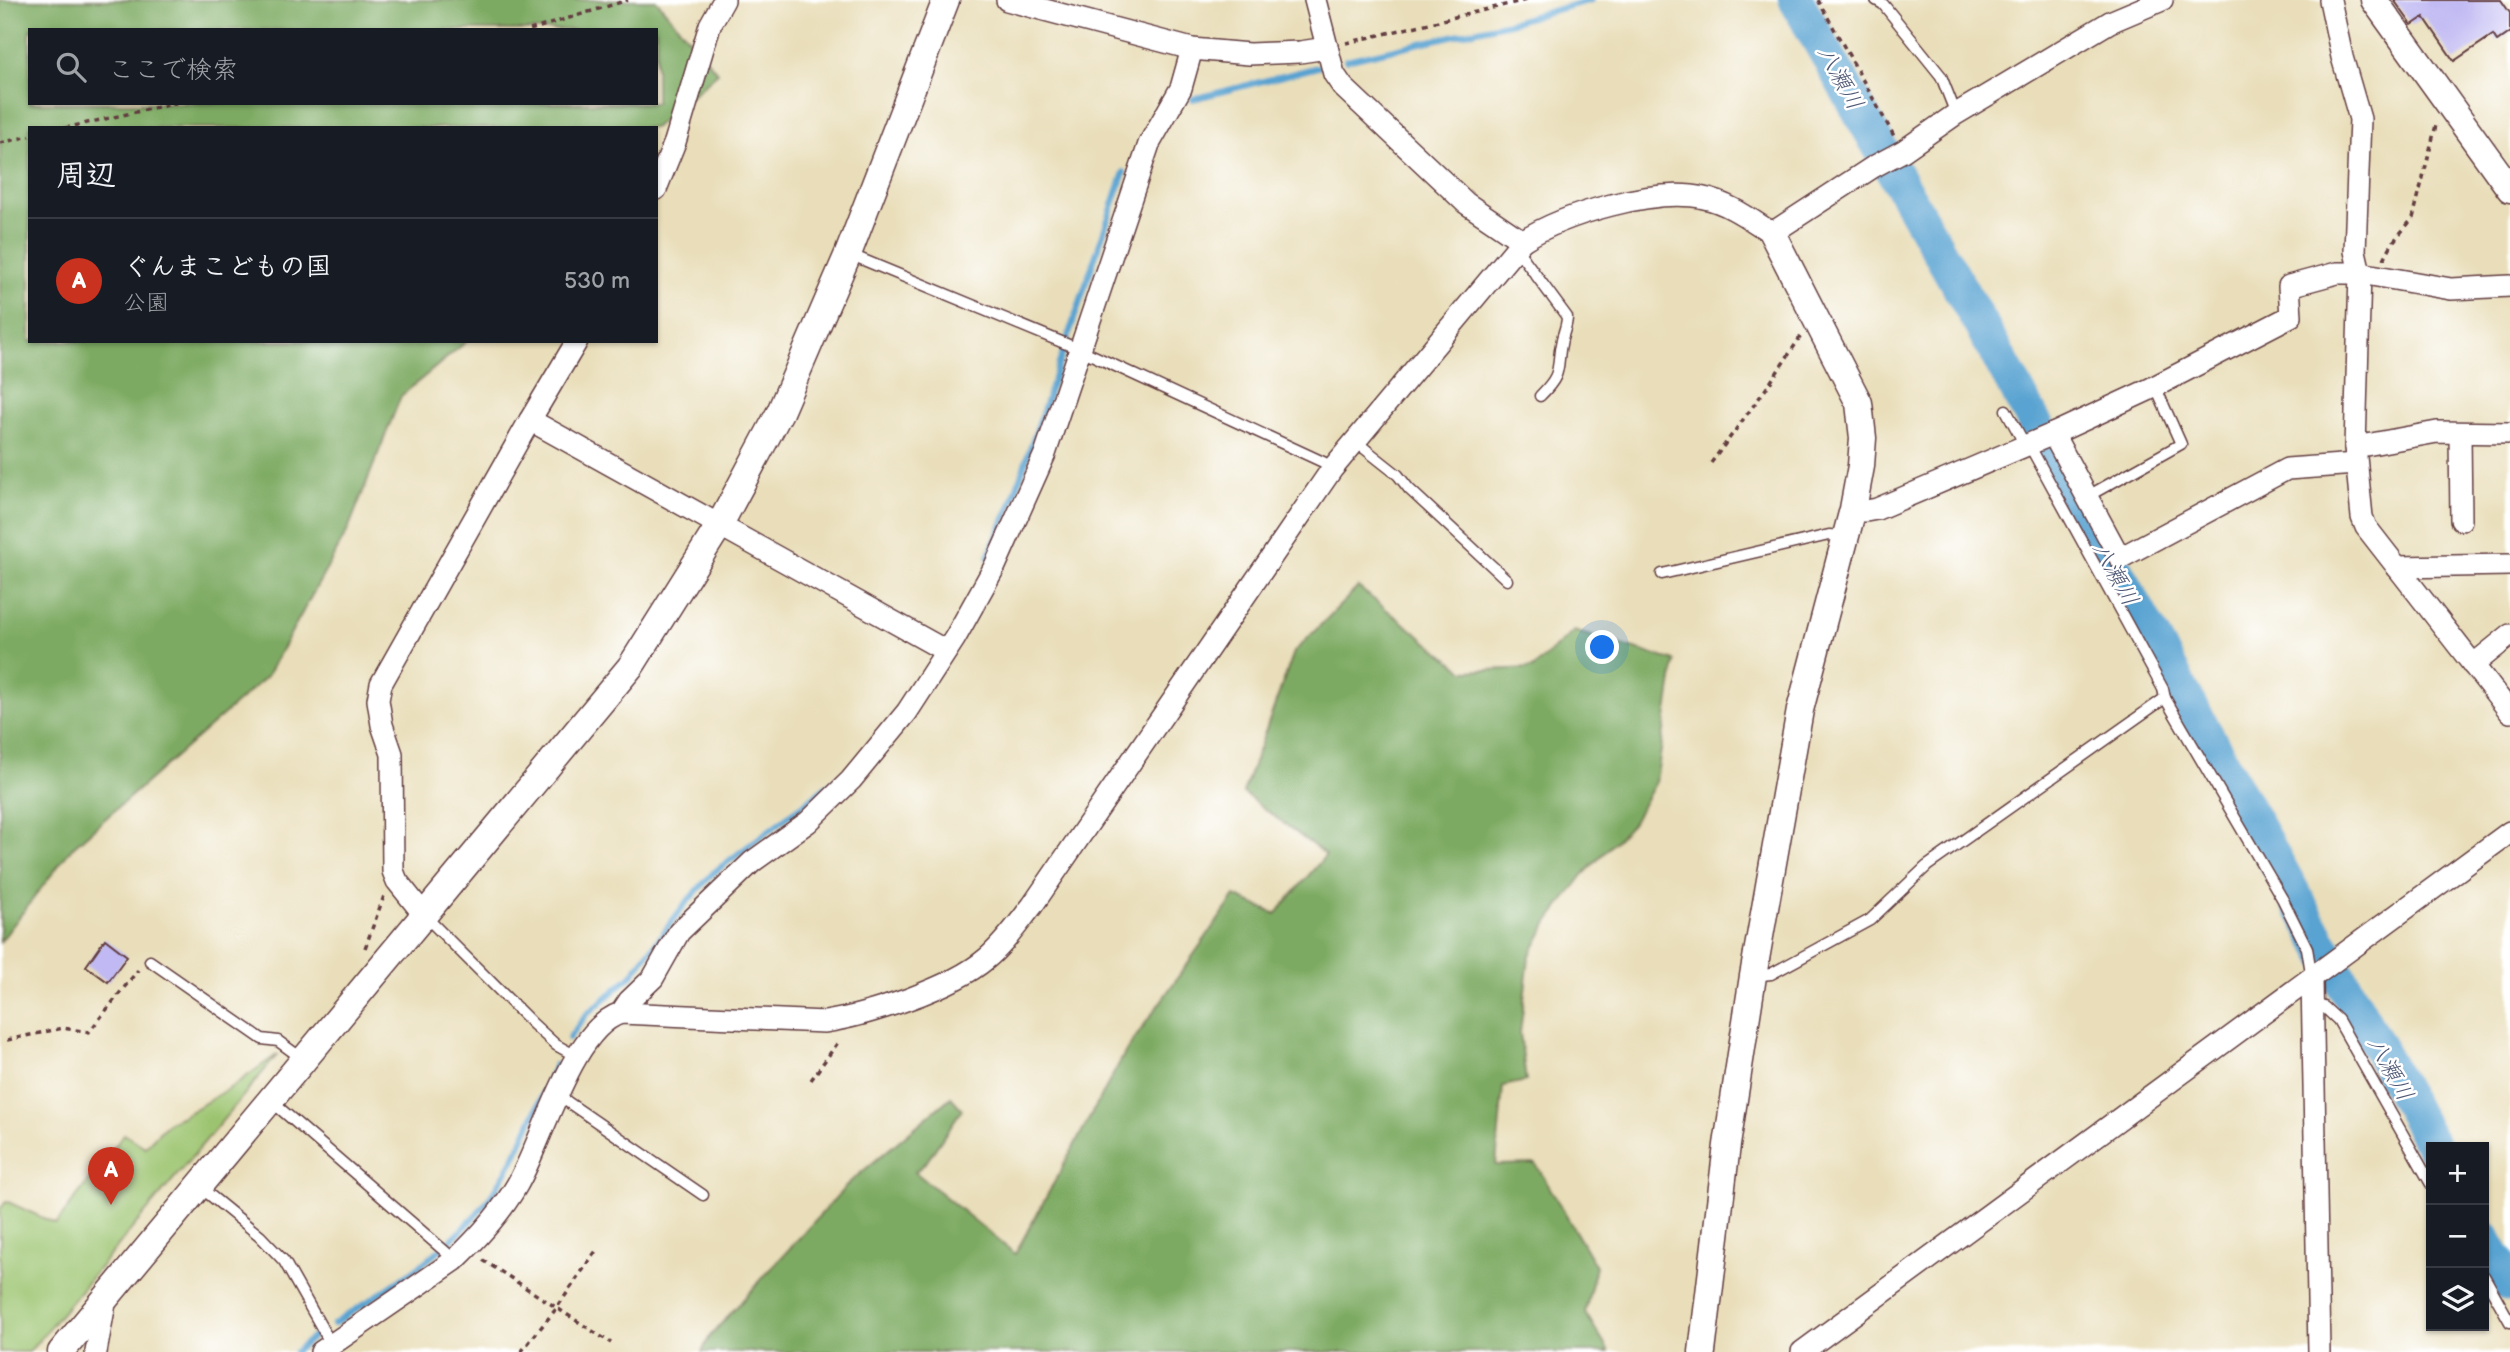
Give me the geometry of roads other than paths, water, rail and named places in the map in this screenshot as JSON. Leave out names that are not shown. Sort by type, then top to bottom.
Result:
[{"type":"street","points":[[658,184],[675,142],[710,25],[724,0]]},
{"type":"street","points":[[62,1352],[631,666],[719,526],[780,412],[848,254],[946,0]]},
{"type":"street","points":[[1007,0],[1192,49],[1249,54],[1327,48]]},
{"type":"street","points":[[1315,0],[1334,74],[1343,87],[1466,203],[1519,244]]},
{"type":"street","points":[[1772,233],[1873,167],[1900,153],[1956,114],[2110,22],[2162,0]]},
{"type":"street","points":[[2330,0],[2342,57],[2360,119],[2355,251],[2367,274],[2356,455],[2362,517],[2366,527],[2510,712]]},
{"type":"street","points":[[2374,0],[2510,189]]},
{"type":"street","points":[[621,1013],[629,1001],[653,978],[679,932],[752,862],[808,822],[851,780],[907,712],[946,651],[995,566],[1045,454],[1149,144],[1181,88],[1192,49]]},
{"type":"street","points":[[326,1348],[461,1255],[500,1210],[517,1186],[576,1056],[611,1016],[621,1013],[825,1022],[857,1017],[961,977],[985,960],[1005,941],[1031,906],[1332,469],[1519,244],[1549,226],[1618,204],[1684,196],[1717,202],[1772,233],[1856,395],[1863,418],[1861,466],[1853,509],[1800,710],[1753,976],[1727,1145],[1702,1352]]},
{"type":"street","points":[[1853,509],[1877,509],[2039,440],[2155,386],[2291,316],[2288,286],[2337,273],[2367,274],[2451,289],[2510,286]]},
{"type":"street","points":[[425,916],[397,881],[393,871],[392,754],[382,725],[378,700],[381,684],[576,343]]},
{"type":"street","points":[[530,420],[946,651]]},
{"type":"street","points":[[2039,440],[2088,496],[2120,558],[2287,469],[2356,455],[2437,432],[2510,433]]},
{"type":"street","points":[[2460,433],[2461,520]]},
{"type":"street","points":[[2397,567],[2510,565]]},
{"type":"street","points":[[2473,665],[2510,635]]},
{"type":"street","points":[[1801,1352],[2510,832]]},
{"type":"street","points":[[2316,974],[2311,1003],[2319,1352]]},
{"type":"street","points":[[96,1352],[106,1298]]},
{"type":"lane","points":[[1876,0],[1883,4],[1941,76],[1956,114]]},
{"type":"lane","points":[[1519,244],[1567,317],[1562,338],[1560,370],[1554,382],[1540,396]]},
{"type":"lane","points":[[848,254],[1080,349],[1323,462],[1332,469]]},
{"type":"lane","points":[[2088,496],[2181,444],[2155,386]]},
{"type":"lane","points":[[2006,410],[2039,440],[2032,450],[2093,559],[2165,698],[2283,900],[2307,948],[2316,974]]},
{"type":"lane","points":[[1355,441],[1398,475],[1409,489],[1507,580]]},
{"type":"lane","points":[[1662,574],[1829,535],[1847,537]]},
{"type":"lane","points":[[1753,976],[1771,974],[1870,920],[1927,866],[2165,698]]},
{"type":"lane","points":[[425,916],[556,1045],[576,1056]]},
{"type":"lane","points":[[150,961],[262,1039],[278,1041],[303,1060]]},
{"type":"lane","points":[[2311,1003],[2324,1007],[2337,1020],[2426,1175]]},
{"type":"lane","points":[[558,1096],[703,1195]]},
{"type":"lane","points":[[270,1101],[461,1255]]},
{"type":"lane","points":[[199,1186],[260,1236],[284,1261],[326,1348]]},
{"type":"lane","points":[[2489,1285],[2510,1322]]},
{"type":"waterway","points":[[1346,60],[1509,23],[1591,0]]},
{"type":"waterway","name":"八瀬川","points":[[1796,0],[1991,343],[2430,1142]]},
{"type":"waterway","points":[[1193,99],[1318,67]]},
{"type":"waterway","points":[[988,557],[1011,505],[1124,172]]},
{"type":"waterway","points":[[569,1038],[586,1015],[631,976],[685,904],[713,873],[846,772]]},
{"type":"waterway","points":[[334,1324],[436,1253],[472,1219],[499,1185],[555,1065]]},
{"type":"waterway","name":"八瀬川","points":[[2489,1247],[2510,1285]]},
{"type":"waterway","points":[[295,1352],[315,1335]]},
{"type":"place","name":"ぐんまこどもの国","points":[[111,1205]]}]
